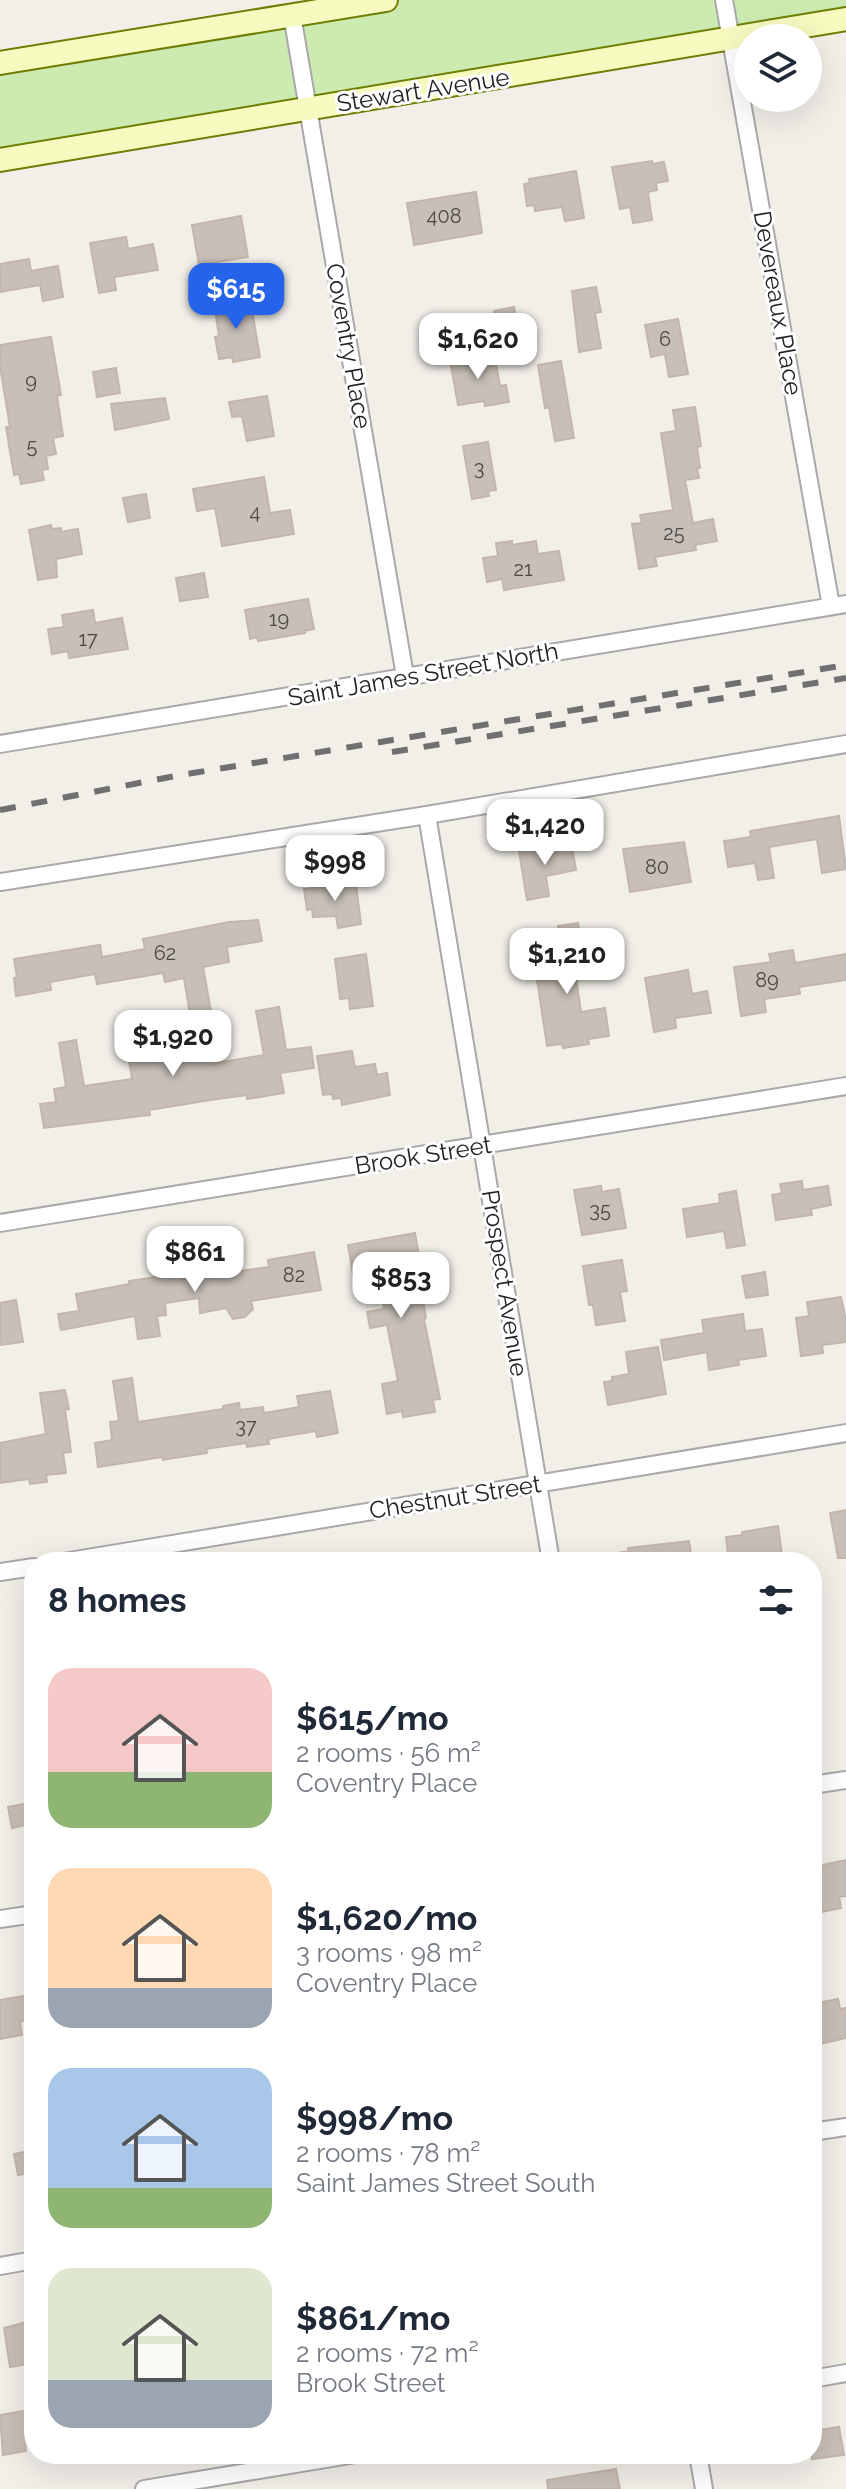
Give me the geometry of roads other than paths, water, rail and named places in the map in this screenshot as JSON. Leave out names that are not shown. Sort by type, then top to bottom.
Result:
[{"type":"main road","points":[[0,63],[386,0]]},
{"type":"main road","name":"Stewart Avenue","points":[[0,160],[846,19]]},
{"type":"street","name":"Devereaux Place","points":[[724,0],[838,605]]},
{"type":"street","name":"Coventry Place","points":[[292,15],[405,676]]},
{"type":"street","name":"Saint James Street North","points":[[0,744],[838,605]]},
{"type":"street","points":[[0,882],[427,815],[846,744]]},
{"type":"street","name":"Prospect Avenue","points":[[427,815],[549,1552]]},
{"type":"street","name":"Brook Street","points":[[0,1223],[846,1086]]},
{"type":"street","name":"Chestnut Street","points":[[124,1552],[846,1433]]},
{"type":"street","points":[[0,1572],[24,1568]]},
{"type":"street","points":[[822,1784],[846,1780]]},
{"type":"street","points":[[0,1919],[24,1915]]},
{"type":"street","points":[[822,2131],[846,2127]]},
{"type":"street","points":[[0,2266],[24,2262]]},
{"type":"street","points":[[822,2377],[846,2373]]},
{"type":"street","points":[[144,2489],[295,2464]]},
{"type":"street","points":[[700,2464],[704,2489]]},
{"type":"railway","points":[[0,810],[175,776],[846,665]]},
{"type":"railway","points":[[392,752],[846,678]]}]
